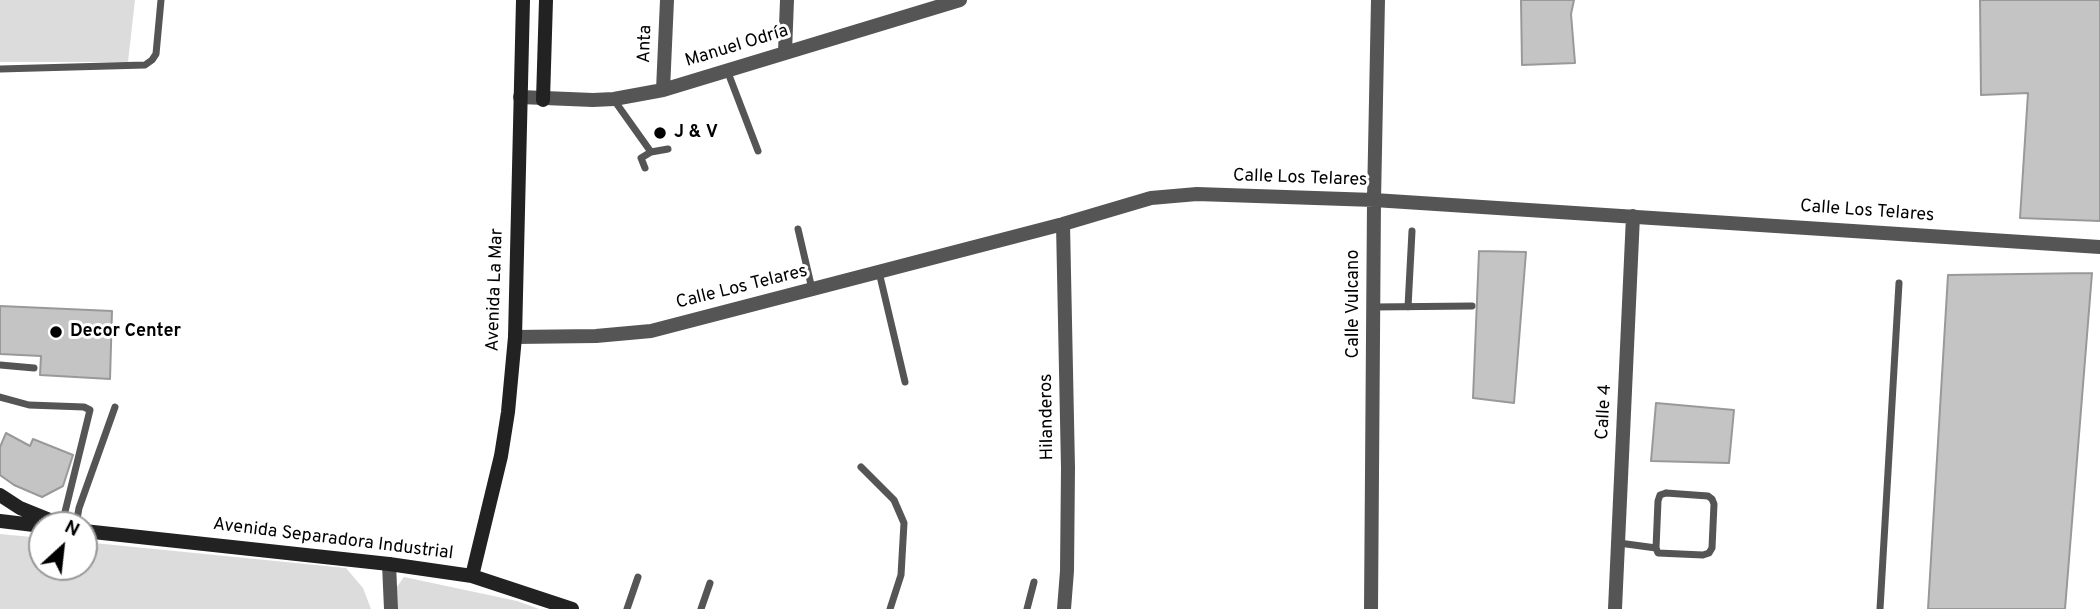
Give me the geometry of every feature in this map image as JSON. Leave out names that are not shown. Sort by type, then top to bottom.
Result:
[{"type":"street","name":"Avenida La Mar","points":[[472,576],[506,435],[515,337],[523,0]]},
{"type":"street","points":[[542,100],[546,0]]},
{"type":"street","name":"Anta","points":[[663,90],[667,0]]},
{"type":"street","points":[[785,52],[787,0]]},
{"type":"street","points":[[910,0],[910,15]]},
{"type":"street","name":"Manuel Odría","points":[[520,97],[542,100],[614,99],[663,90],[960,0]]},
{"type":"street","name":"Calle Vulcano","points":[[1371,609],[1378,0]]},
{"type":"street","name":"Calle Los Telares","points":[[515,337],[596,336],[651,331],[1063,224],[1151,198],[1197,194],[1374,200],[2100,247]]},
{"type":"street","name":"Calle 4","points":[[1615,609],[1633,216]]},
{"type":"street","name":"Hilanderos","points":[[1063,224],[1068,468],[1064,609]]},
{"type":"street","points":[[0,495],[28,511]]},
{"type":"street","points":[[0,521],[28,524]]},
{"type":"street","name":"Avenida Separadora Industrial","points":[[98,533],[388,564],[472,576],[572,609]]},
{"type":"street","points":[[388,564],[391,609]]},
{"type":"lane","points":[[0,69],[145,65],[156,54],[161,0]]},
{"type":"lane","points":[[727,70],[758,151]]},
{"type":"lane","points":[[614,99],[651,152]]},
{"type":"lane","points":[[645,168],[641,158],[651,152],[668,149]]},
{"type":"lane","points":[[799,229],[813,290]]},
{"type":"lane","points":[[1408,307],[1412,231]]},
{"type":"lane","points":[[879,272],[905,382]]},
{"type":"lane","points":[[1880,609],[1899,283]]},
{"type":"lane","points":[[1373,307],[1472,306]]},
{"type":"lane","points":[[0,365],[34,368]]},
{"type":"lane","points":[[0,397],[29,405],[84,407],[90,410],[65,511]]},
{"type":"lane","points":[[78,511],[115,407]]},
{"type":"lane","points":[[861,467],[894,500],[904,523],[901,575],[890,609]]},
{"type":"lane","points":[[1618,543],[1656,548],[1662,554],[1709,553],[1712,548],[1712,499],[1708,496],[1666,493],[1660,495],[1656,548]]},
{"type":"lane","points":[[627,609],[638,577]]},
{"type":"lane","points":[[1027,609],[1034,582]]},
{"type":"lane","points":[[701,609],[710,583]]},
{"type":"shaded area","points":[[0,0],[135,0],[128,62],[0,62]]},
{"type":"shaded area","points":[[0,534],[28,537],[28,581],[98,581],[98,543],[346,568],[363,588],[371,609],[0,609]]},
{"type":"shaded area","points":[[404,577],[517,601],[539,609],[394,609],[393,592]]},
{"type":"building","points":[[1521,0],[1574,0],[1571,14],[1575,63],[1522,65]]},
{"type":"building","points":[[1980,0],[2100,0],[2100,221],[2020,218],[2028,93],[1981,95]]},
{"type":"building","points":[[1479,251],[1526,252],[1514,403],[1473,398]]},
{"type":"building","points":[[2092,273],[2065,609],[1928,609],[1948,275]]},
{"type":"building","name":"Decor Center","points":[[0,306],[112,311],[110,379],[40,375],[41,356],[0,354]]},
{"type":"building","points":[[1656,403],[1734,410],[1729,463],[1651,461]]},
{"type":"building","points":[[6,433],[30,446],[33,439],[73,455],[63,486],[42,497],[14,485],[0,475],[0,447]]},
{"type":"place","name":"J & V","points":[[660,133]]},
{"type":"place","name":"Decor Center","points":[[56,332]]}]
